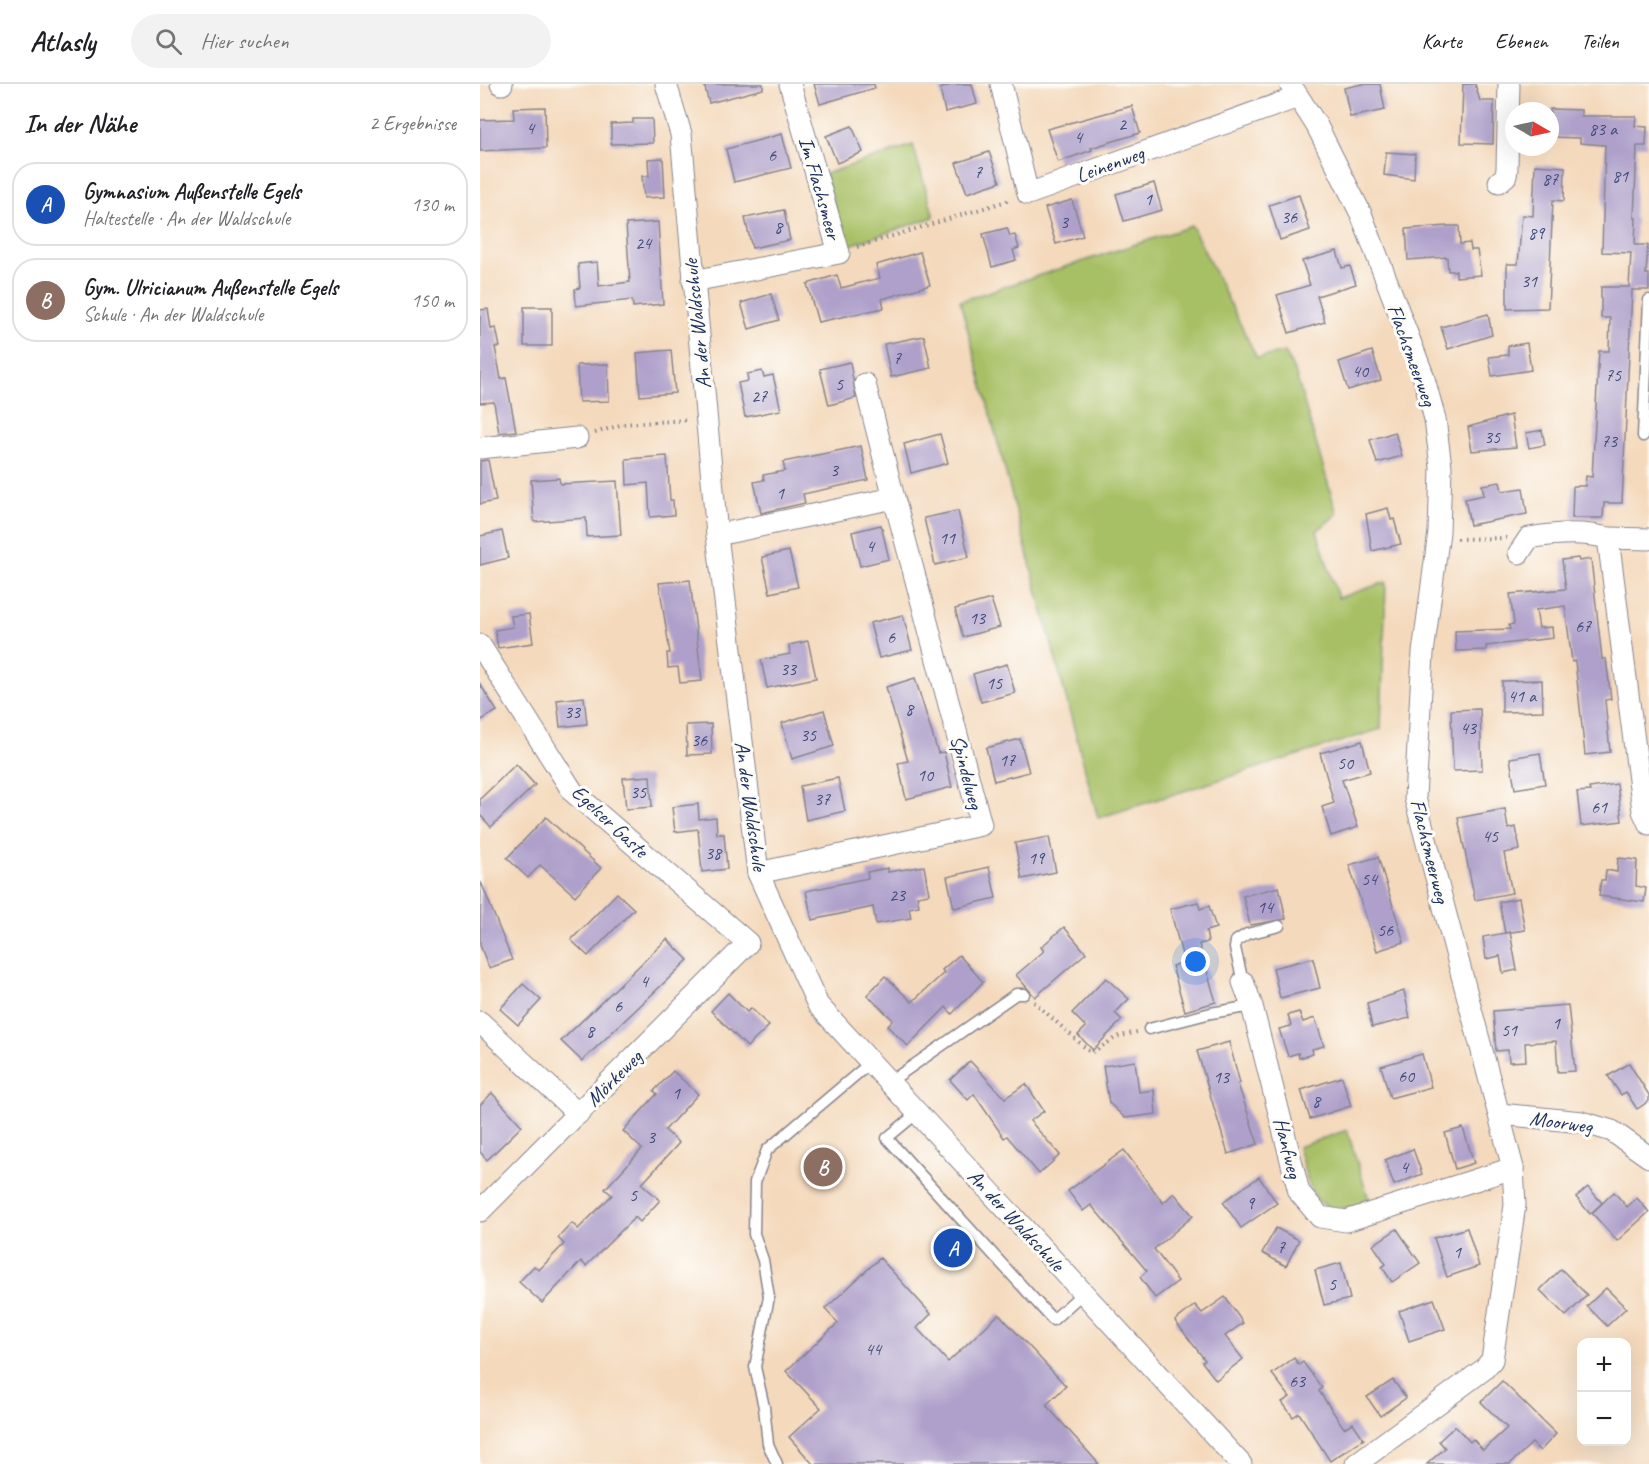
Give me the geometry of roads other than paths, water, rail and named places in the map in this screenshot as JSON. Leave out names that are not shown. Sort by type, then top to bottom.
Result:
[{"type":"street","name":"An der Waldschule","points":[[666,84],[681,134],[717,535],[758,873],[818,1005],[916,1114],[1084,1292],[1241,1464]]},
{"type":"street","name":"Im Flachsmeer","points":[[693,281],[839,253],[789,84]]},
{"type":"street","name":"Leinenweg","points":[[1001,84],[1029,194],[1294,90]]},
{"type":"street","points":[[1499,182],[1506,176],[1508,168],[1509,84]]},
{"type":"street","name":"Flachsmeerweg","points":[[1294,90],[1317,126],[1351,192],[1423,375],[1435,419],[1441,467],[1438,540],[1423,653],[1415,798],[1500,1114],[1513,1168],[1515,1204],[1492,1360],[1483,1370],[1356,1464]]},
{"type":"street","name":"Spindelweg","points":[[758,873],[981,825],[865,384]]},
{"type":"street","points":[[480,448],[577,438]]},
{"type":"street","points":[[717,535],[894,498]]},
{"type":"street","points":[[1519,553],[1529,538],[1557,534],[1649,539]]},
{"type":"street","points":[[1608,538],[1643,811],[1649,824]]},
{"type":"street","name":"Egelser Gaste","points":[[480,645],[573,792],[748,943]]},
{"type":"street","name":"Mörkeweg","points":[[480,1211],[748,943]]},
{"type":"street","name":"Hanfweg","points":[[1243,982],[1252,1006],[1299,1192],[1320,1217],[1346,1221],[1513,1168]]},
{"type":"street","points":[[480,1022],[578,1114]]},
{"type":"street","name":"Moorweg","points":[[1500,1114],[1592,1125],[1612,1131],[1649,1157]]},
{"type":"lane","points":[[1643,436],[1648,364],[1649,300]]},
{"type":"lane","points":[[1243,982],[1235,948],[1236,941],[1247,934],[1280,926]]},
{"type":"lane","points":[[888,1083],[1016,994],[1024,994]]},
{"type":"lane","points":[[1149,1029],[1211,1012],[1252,1006]]},
{"type":"lane","points":[[777,1464],[768,1444],[764,1407],[755,1367],[769,1297],[763,1260],[754,1234],[755,1182],[768,1150],[870,1064]]},
{"type":"lane","points":[[916,1114],[887,1138],[1053,1320],[1084,1292]]},
{"type":"place","name":"Gym. Ulricianum Außenstelle Egels","points":[[823,1167]]},
{"type":"place","name":"Gymnasium Außenstelle Egels","points":[[953,1248]]}]
